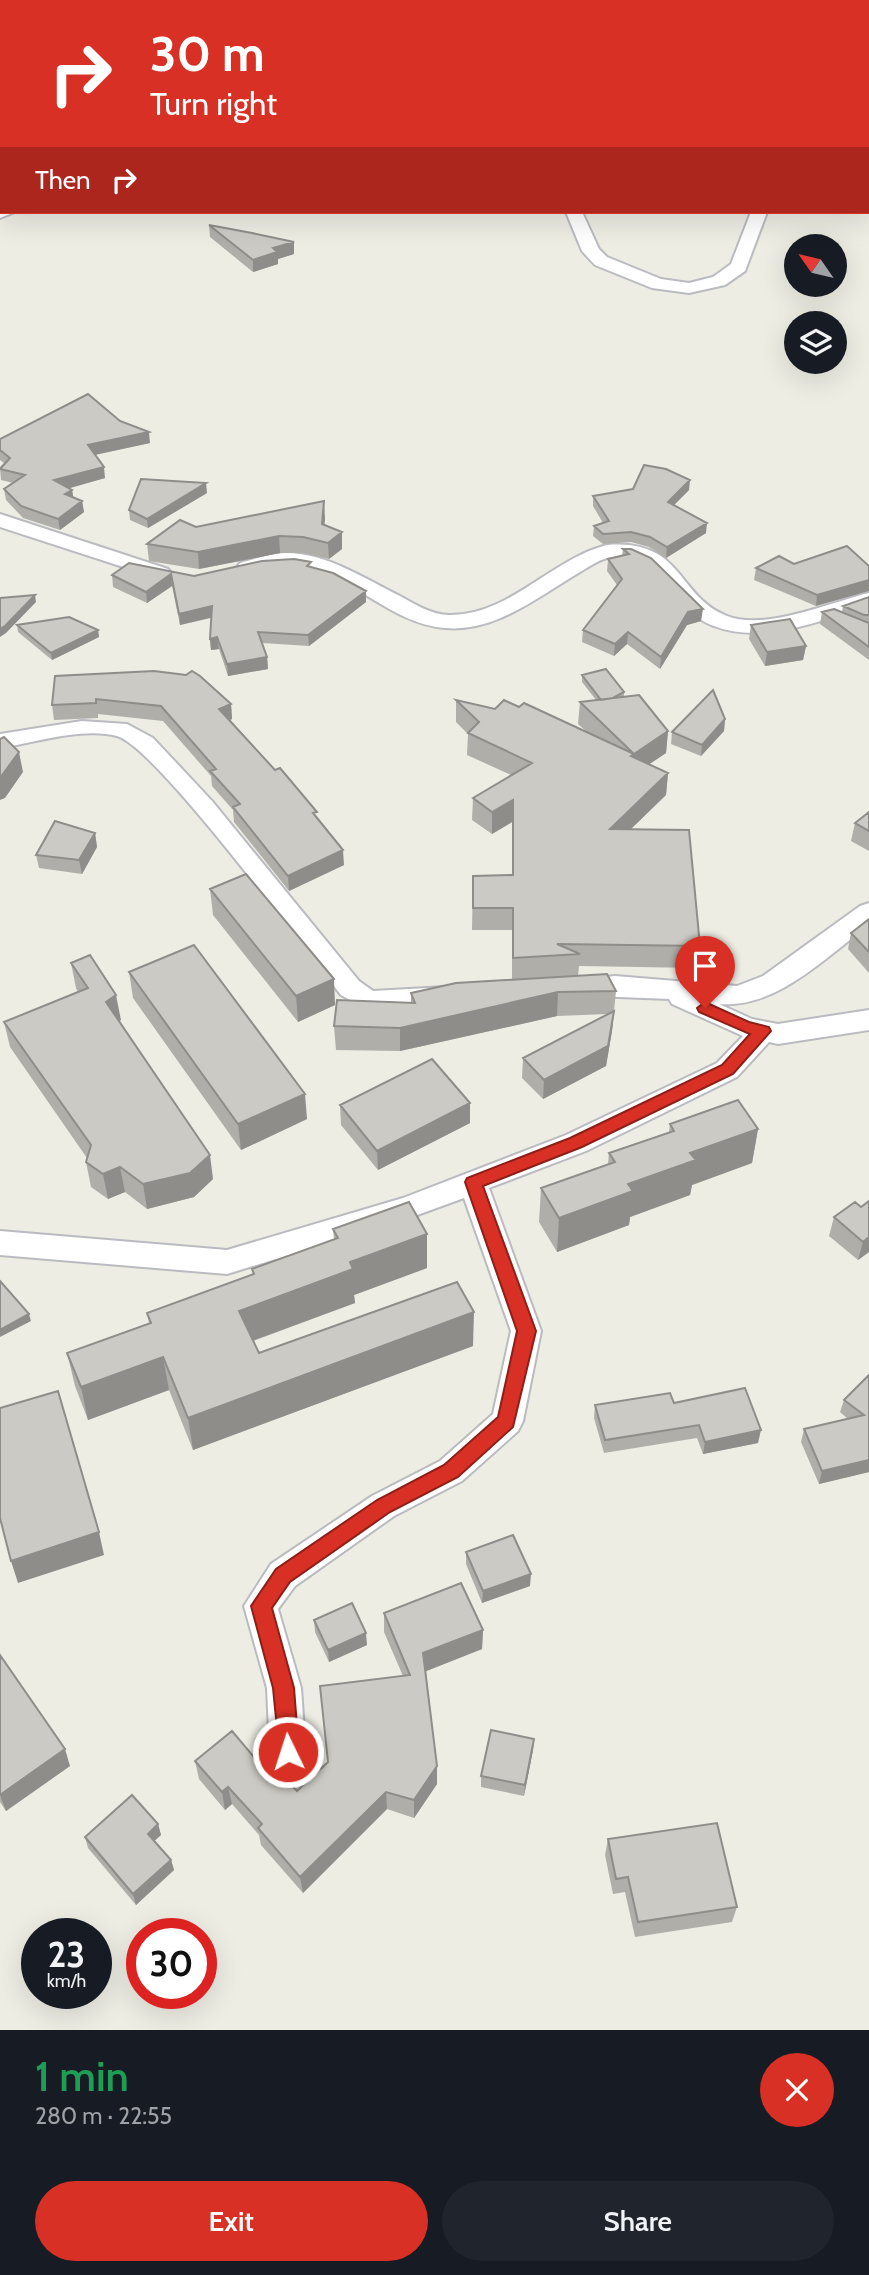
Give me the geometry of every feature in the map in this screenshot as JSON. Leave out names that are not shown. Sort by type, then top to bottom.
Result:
[{"type":"street","points":[[576,214],[591,251],[601,261],[658,284],[689,288],[719,281],[739,267],[758,214]]},
{"type":"street","points":[[0,520],[147,569],[185,578]]},
{"type":"street","points":[[221,573],[285,559],[300,560],[315,564],[418,614],[444,622],[472,620],[497,611],[591,557],[611,551],[655,559],[671,570],[706,614],[728,622],[759,626],[788,622],[869,599]]},
{"type":"street","points":[[0,741],[108,727],[130,732],[171,769],[350,988],[368,1001],[464,995]]},
{"type":"street","points":[[560,989],[615,985],[738,996],[772,983],[869,912]]},
{"type":"street","points":[[664,989],[746,1027],[778,1034],[869,1020]]},
{"type":"street","points":[[0,1243],[227,1262],[409,1207],[576,1143],[727,1070],[763,1031]]},
{"type":"street","points":[[289,1774],[284,1688],[261,1606],[283,1575],[383,1506],[451,1471],[507,1421],[526,1331],[473,1182]]},
{"type":"building","points":[[209,225],[294,242],[273,248],[277,252],[253,260]]},
{"type":"building","points":[[88,394],[120,421],[149,432],[88,445],[104,467],[54,480],[72,490],[65,494],[82,501],[58,519],[21,506],[4,489],[25,475],[0,469],[10,458],[0,450],[0,439]]},
{"type":"building","points":[[644,465],[666,469],[690,480],[668,502],[707,523],[667,547],[650,537],[631,532],[603,534],[594,526],[609,521],[593,496],[633,489]]},
{"type":"building","points":[[141,479],[206,483],[147,519],[129,510]]},
{"type":"building","points":[[324,501],[322,524],[342,532],[328,543],[303,537],[279,536],[198,552],[147,544],[180,520],[196,527]]},
{"type":"building","points":[[847,546],[869,566],[869,580],[817,595],[756,568],[779,556],[794,564]]},
{"type":"building","points":[[623,549],[631,549],[651,558],[703,609],[688,612],[661,657],[628,632],[615,644],[583,630],[622,579],[608,559],[629,554]]},
{"type":"building","points":[[294,559],[311,562],[307,566],[333,573],[366,591],[308,635],[258,632],[267,657],[227,664],[217,637],[210,639],[212,606],[179,614],[171,574],[146,592],[112,575],[129,563],[194,576],[262,561]]},
{"type":"building","points":[[35,595],[5,626],[0,629],[0,598]]},
{"type":"building","points":[[869,597],[869,615],[843,606]]},
{"type":"building","points":[[834,609],[869,623],[869,647],[822,612]]},
{"type":"building","points":[[69,617],[98,630],[51,653],[17,625]]},
{"type":"building","points":[[790,619],[806,646],[767,652],[751,625]]},
{"type":"building","points":[[606,669],[624,692],[601,700],[582,675]]},
{"type":"building","points":[[154,671],[186,675],[192,671],[231,704],[219,709],[275,770],[280,768],[317,812],[313,813],[343,850],[288,876],[233,807],[240,804],[210,771],[216,769],[161,706],[96,699],[96,703],[52,705],[55,676]]},
{"type":"building","points":[[713,690],[725,719],[702,745],[672,732]]},
{"type":"building","points":[[639,695],[668,731],[634,754],[580,702]]},
{"type":"building","points":[[456,700],[495,709],[504,700],[519,707],[524,703],[634,754],[631,756],[668,773],[610,829],[689,830],[700,946],[557,944],[580,954],[513,958],[513,908],[473,908],[473,876],[513,875],[513,800],[492,812],[473,798],[532,763],[468,733],[479,722]]},
{"type":"building","points":[[4,737],[19,752],[0,778],[0,739]]},
{"type":"building","points":[[869,812],[869,831],[855,823]]},
{"type":"building","points":[[55,821],[95,833],[79,860],[36,855]]},
{"type":"building","points":[[246,874],[334,979],[296,996],[210,889]]},
{"type":"building","points":[[869,919],[869,952],[851,933]]},
{"type":"building","points":[[194,945],[305,1094],[238,1124],[129,972]]},
{"type":"building","points":[[90,955],[116,995],[106,1002],[210,1155],[190,1173],[143,1184],[120,1167],[103,1174],[86,1162],[91,1145],[4,1022],[88,988],[71,963]]},
{"type":"building","points":[[607,974],[616,991],[558,992],[400,1028],[334,1026],[337,1000],[415,1003],[411,993],[456,983]]},
{"type":"building","points":[[614,1011],[608,1046],[544,1080],[523,1058]]},
{"type":"building","points":[[432,1059],[470,1103],[377,1151],[340,1105]]},
{"type":"building","points":[[738,1100],[758,1129],[690,1153],[696,1160],[628,1184],[633,1191],[559,1218],[541,1188],[615,1162],[609,1153],[674,1131],[670,1124]]},
{"type":"building","points":[[869,1201],[869,1237],[863,1242],[834,1217],[855,1202],[861,1207]]},
{"type":"building","points":[[409,1202],[427,1234],[350,1262],[353,1269],[239,1311],[259,1353],[457,1282],[474,1312],[188,1418],[163,1357],[81,1387],[67,1353],[151,1323],[147,1313],[254,1274],[252,1269],[338,1238],[333,1229]]},
{"type":"building","points":[[0,1281],[29,1314],[0,1330]]},
{"type":"building","points":[[869,1375],[869,1460],[822,1471],[804,1429],[864,1415],[844,1400]]},
{"type":"building","points":[[745,1388],[761,1430],[705,1442],[699,1425],[605,1440],[595,1405],[670,1393],[674,1403]]},
{"type":"building","points":[[58,1391],[99,1532],[11,1561],[0,1518],[0,1408]]},
{"type":"building","points":[[513,1535],[531,1574],[483,1591],[466,1552]]},
{"type":"building","points":[[461,1583],[483,1630],[423,1653],[437,1766],[414,1800],[386,1792],[300,1877],[258,1828],[262,1824],[228,1787],[222,1792],[195,1761],[232,1731],[269,1775],[274,1771],[282,1775],[297,1791],[328,1762],[320,1686],[410,1675],[384,1613]]},
{"type":"building","points":[[352,1603],[366,1633],[328,1650],[314,1620]]},
{"type":"building","points":[[0,1655],[65,1749],[0,1795]]},
{"type":"building","points":[[491,1730],[534,1739],[525,1785],[481,1776]]},
{"type":"building","points":[[132,1795],[158,1824],[148,1834],[171,1860],[133,1894],[85,1837]]},
{"type":"building","points":[[717,1823],[737,1907],[638,1922],[628,1877],[616,1879],[608,1839]]},
{"type":"route","points":[[288,1752],[284,1688],[261,1606],[283,1575],[383,1506],[451,1471],[507,1421],[526,1331],[473,1182],[576,1143],[727,1070],[763,1031],[746,1027],[705,1008]]}]
